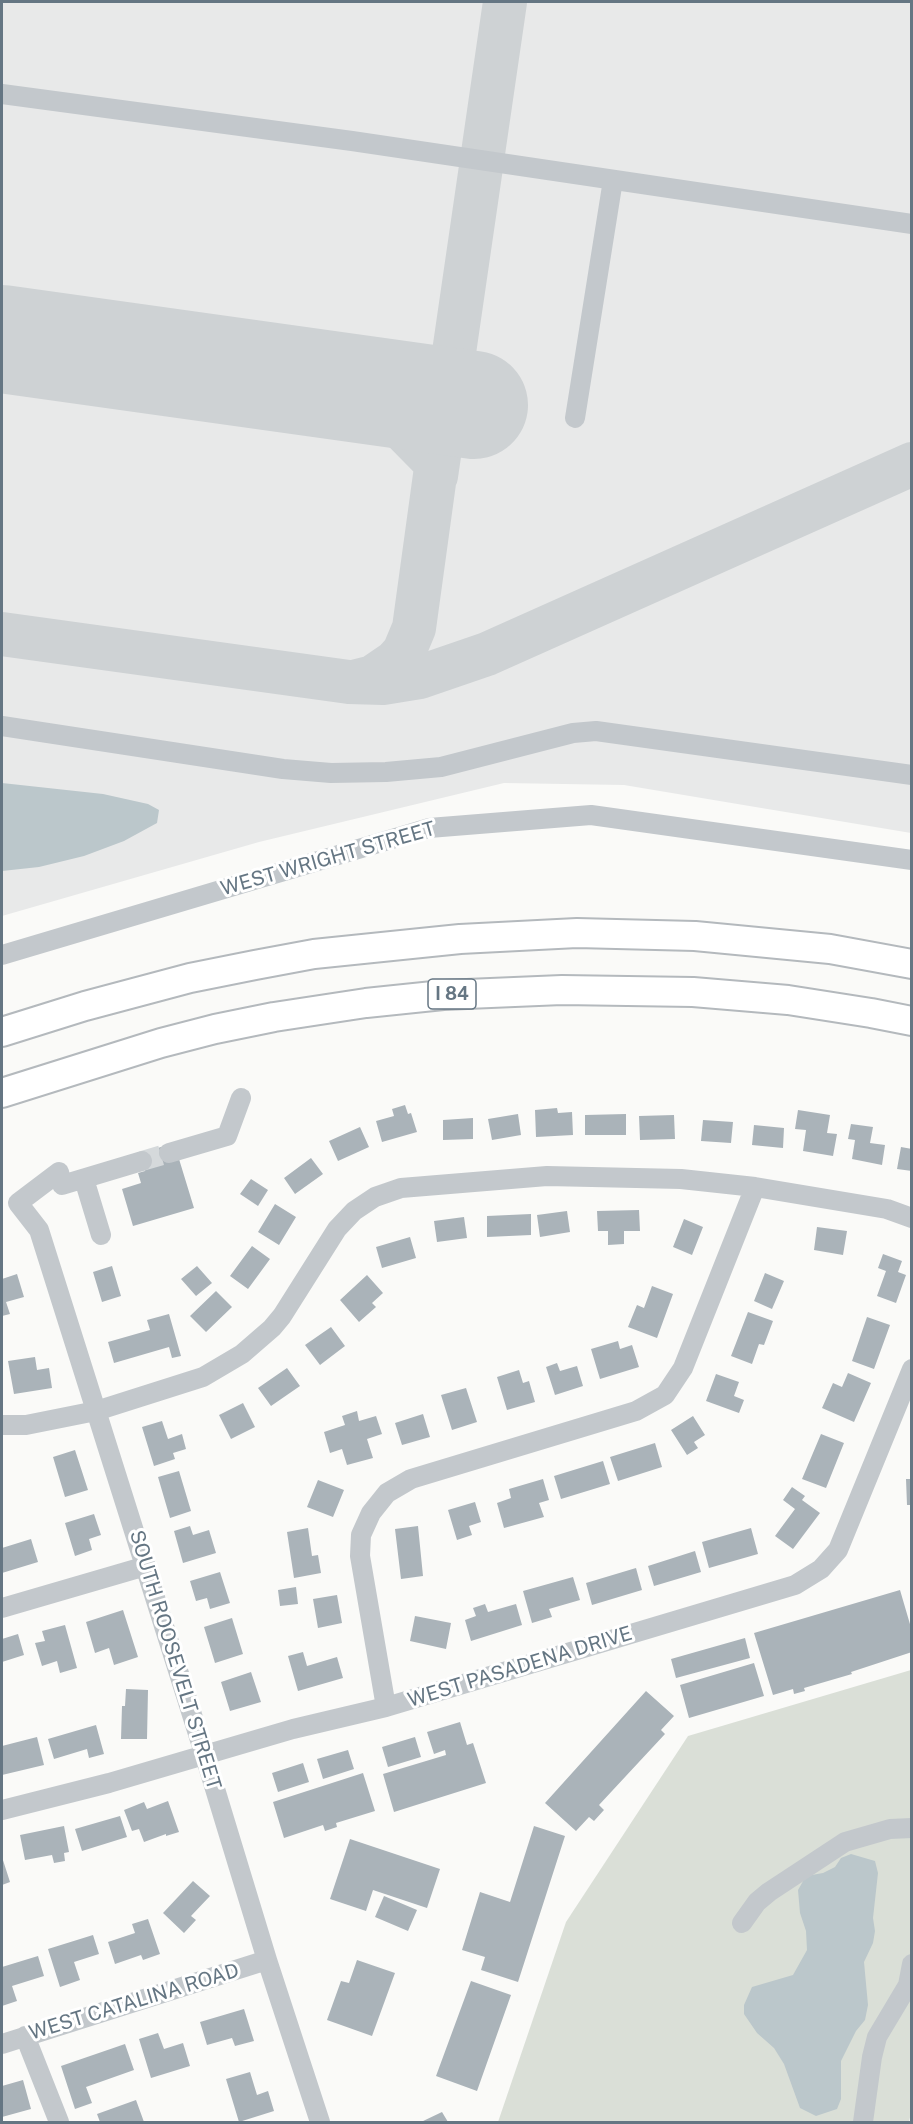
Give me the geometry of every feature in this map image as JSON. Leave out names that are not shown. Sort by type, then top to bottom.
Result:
[{"type":"highway","points":[[2,1032],[85,1006],[201,976],[314,954],[460,939],[577,933],[695,936],[912,959]]},
{"type":"highway","points":[[830,949],[912,964]]},
{"type":"highway","name":"I 84","points":[[2,1093],[215,1029],[274,1017],[366,1003],[454,994],[562,990],[693,992],[788,1000],[912,1021]]},
{"type":"street","points":[[2,94],[352,141],[912,224]]},
{"type":"street","points":[[575,418],[613,180]]},
{"type":"street","points":[[2,726],[283,769],[331,773],[386,772],[441,767],[573,733],[596,731],[912,775]]},
{"type":"street","name":"WEST WRIGHT STREET","points":[[2,955],[429,828],[591,815],[912,861]]},
{"type":"street","points":[[169,1153],[227,1136],[241,1098]]},
{"type":"street","points":[[100,1235],[84,1179],[142,1161]]},
{"type":"street","name":"SOUTH ROOSEVELT STREET","points":[[84,1179],[62,1185],[57,1164],[18,1203],[39,1230],[146,1566],[267,1960],[320,2122]]},
{"type":"street","points":[[2,1425],[26,1425],[96,1411],[203,1377],[242,1354],[272,1328],[282,1316],[337,1228],[354,1211],[375,1197],[401,1188],[547,1176],[681,1179],[755,1187],[887,1209],[912,1218]]},
{"type":"street","points":[[386,1707],[360,1556],[361,1535],[371,1513],[387,1492],[411,1479],[636,1411],[665,1395],[683,1368],[755,1187]]},
{"type":"street","name":"WEST PASADENA DRIVE","points":[[2,1810],[109,1783],[293,1729],[386,1707],[795,1585],[821,1569],[838,1550],[912,1369]]},
{"type":"street","points":[[2,1608],[146,1566]]},
{"type":"street","points":[[742,1923],[757,1902],[769,1892],[845,1842],[890,1829],[912,1828]]},
{"type":"street","name":"WEST CATALINA ROAD","points":[[2,2044],[267,1960]]},
{"type":"street","points":[[863,2122],[877,2037],[908,1985],[912,1964]]},
{"type":"street","points":[[25,2036],[59,2122]]},
{"type":"shaded area","points":[[2,2],[911,2],[911,833],[624,785],[504,783],[259,842],[2,916]]},
{"type":"shaded area","points":[[2,783],[103,794],[148,804],[159,810],[157,823],[124,841],[84,856],[39,867],[2,871]]},
{"type":"shaded area","points":[[911,1670],[912,2108],[909,2122],[498,2122],[566,1922],[688,1736]]},
{"type":"shaded area","points":[[851,1854],[875,1861],[878,1873],[873,1918],[875,1931],[873,1943],[864,1962],[868,2005],[865,2020],[856,2031],[841,2061],[841,2099],[837,2109],[816,2116],[800,2108],[784,2064],[774,2048],[757,2033],[744,2014],[744,2005],[752,1987],[793,1975],[807,1950],[806,1931],[800,1913],[798,1890],[806,1876],[823,1873],[835,1867],[841,1858]]},
{"type":"building","points":[[405,1105],[408,1114],[411,1113],[417,1132],[382,1142],[376,1121],[394,1116],[392,1109]]},
{"type":"building","points":[[557,1108],[558,1113],[572,1112],[573,1135],[536,1137],[535,1110]]},
{"type":"building","points":[[798,1110],[830,1115],[827,1133],[837,1134],[833,1156],[803,1151],[806,1130],[795,1129]]},
{"type":"building","points":[[518,1114],[521,1135],[492,1140],[488,1119]]},
{"type":"building","points":[[626,1114],[626,1135],[585,1135],[585,1115]]},
{"type":"building","points":[[674,1115],[675,1139],[640,1140],[639,1116]]},
{"type":"building","points":[[473,1118],[473,1139],[443,1140],[443,1120]]},
{"type":"building","points":[[703,1120],[733,1122],[731,1143],[701,1141]]},
{"type":"building","points":[[851,1124],[873,1127],[870,1143],[885,1145],[882,1165],[852,1159],[855,1140],[848,1139]]},
{"type":"building","points":[[754,1125],[784,1128],[783,1148],[752,1145]]},
{"type":"building","points":[[360,1127],[369,1147],[338,1161],[329,1141]]},
{"type":"building","points":[[167,1145],[179,1159],[194,1208],[133,1226],[122,1189],[141,1183],[138,1173],[145,1171],[140,1154]]},
{"type":"building","points":[[901,1147],[912,1149],[912,1171],[897,1169]]},
{"type":"building","points":[[311,1158],[323,1174],[295,1194],[284,1178]]},
{"type":"building","points":[[251,1179],[268,1190],[258,1206],[240,1194]]},
{"type":"building","points":[[275,1204],[296,1217],[279,1245],[258,1232]]},
{"type":"building","points":[[639,1210],[640,1231],[624,1231],[624,1244],[608,1245],[608,1231],[598,1231],[597,1211]]},
{"type":"building","points":[[567,1211],[570,1232],[540,1237],[537,1215]]},
{"type":"building","points":[[531,1214],[531,1235],[487,1237],[487,1216]]},
{"type":"building","points":[[464,1217],[467,1238],[437,1242],[434,1221]]},
{"type":"building","points":[[684,1219],[703,1227],[692,1255],[673,1247]]},
{"type":"building","points":[[817,1227],[847,1231],[843,1255],[814,1250]]},
{"type":"building","points":[[410,1237],[416,1258],[382,1268],[376,1247]]},
{"type":"building","points":[[252,1246],[270,1259],[248,1289],[230,1276]]},
{"type":"building","points":[[883,1254],[902,1261],[898,1272],[906,1275],[896,1303],[877,1296],[886,1271],[878,1268]]},
{"type":"building","points":[[112,1266],[121,1296],[102,1302],[93,1272]]},
{"type":"building","points":[[197,1266],[212,1283],[196,1296],[181,1279]]},
{"type":"building","points":[[765,1273],[784,1281],[772,1309],[754,1301]]},
{"type":"building","points":[[17,1274],[24,1297],[6,1302],[10,1314],[2,1316],[2,1279]]},
{"type":"building","points":[[367,1275],[383,1293],[372,1303],[376,1307],[359,1322],[340,1300]]},
{"type":"building","points":[[652,1286],[673,1294],[657,1338],[628,1327],[637,1305],[644,1308]]},
{"type":"building","points":[[216,1291],[232,1307],[206,1332],[190,1316]]},
{"type":"building","points":[[748,1312],[773,1321],[764,1345],[759,1344],[752,1364],[731,1356]]},
{"type":"building","points":[[169,1314],[181,1356],[172,1358],[169,1347],[114,1363],[108,1342],[150,1330],[147,1320]]},
{"type":"building","points":[[867,1317],[890,1325],[874,1369],[852,1361]]},
{"type":"building","points":[[331,1327],[345,1346],[320,1365],[305,1345]]},
{"type":"building","points":[[618,1341],[620,1349],[632,1345],[639,1367],[600,1379],[591,1349]]},
{"type":"building","points":[[35,1357],[37,1370],[49,1368],[52,1388],[14,1394],[8,1361]]},
{"type":"building","points":[[557,1363],[560,1371],[577,1366],[583,1386],[555,1395],[546,1367]]},
{"type":"building","points":[[287,1368],[300,1386],[271,1406],[258,1388]]},
{"type":"building","points":[[519,1370],[523,1383],[529,1381],[535,1402],[507,1410],[497,1377]]},
{"type":"building","points":[[848,1373],[871,1383],[854,1422],[822,1408],[833,1383],[842,1387]]},
{"type":"building","points":[[716,1374],[739,1382],[734,1396],[744,1400],[739,1413],[706,1401]]},
{"type":"building","points":[[466,1388],[477,1422],[452,1430],[441,1395]]},
{"type":"building","points":[[243,1403],[255,1427],[231,1439],[219,1415]]},
{"type":"building","points":[[357,1411],[359,1421],[376,1416],[382,1434],[367,1439],[373,1458],[347,1465],[342,1449],[330,1453],[324,1432],[345,1425],[342,1416]]},
{"type":"building","points":[[423,1414],[430,1437],[402,1445],[395,1423]]},
{"type":"building","points":[[693,1416],[705,1435],[694,1442],[698,1448],[687,1455],[671,1430]]},
{"type":"building","points":[[162,1421],[168,1439],[182,1434],[186,1449],[173,1453],[175,1459],[154,1466],[142,1427]]},
{"type":"building","points":[[821,1434],[844,1443],[826,1488],[802,1479]]},
{"type":"building","points":[[655,1443],[662,1467],[618,1481],[610,1457]]},
{"type":"building","points":[[75,1450],[88,1490],[65,1497],[53,1457]]},
{"type":"building","points":[[603,1461],[610,1484],[561,1499],[554,1476]]},
{"type":"building","points":[[179,1471],[191,1511],[170,1518],[158,1477]]},
{"type":"building","points":[[543,1479],[549,1500],[539,1503],[544,1517],[504,1528],[497,1503],[511,1498],[509,1489]]},
{"type":"building","points":[[906,1479],[912,1479],[912,1505],[907,1505]]},
{"type":"building","points":[[318,1480],[344,1490],[333,1517],[307,1507]]},
{"type":"building","points":[[792,1487],[805,1496],[802,1500],[820,1513],[793,1549],[775,1536],[795,1509],[783,1500]]},
{"type":"building","points":[[475,1502],[481,1522],[469,1526],[472,1535],[457,1540],[448,1510]]},
{"type":"building","points":[[94,1514],[101,1535],[89,1539],[92,1550],[75,1556],[65,1523]]},
{"type":"building","points":[[190,1526],[193,1535],[209,1530],[216,1553],[183,1563],[174,1531]]},
{"type":"building","points":[[418,1526],[423,1576],[401,1579],[395,1529]]},
{"type":"building","points":[[308,1528],[312,1556],[318,1555],[321,1573],[294,1578],[287,1532]]},
{"type":"building","points":[[751,1528],[758,1554],[709,1568],[702,1542]]},
{"type":"building","points":[[31,1539],[38,1562],[2,1573],[2,1548]]},
{"type":"building","points":[[695,1551],[701,1572],[654,1586],[648,1566]]},
{"type":"building","points":[[636,1568],[642,1590],[592,1605],[586,1583]]},
{"type":"building","points":[[220,1572],[230,1603],[210,1609],[207,1598],[196,1601],[190,1581]]},
{"type":"building","points":[[573,1577],[580,1600],[549,1609],[552,1617],[532,1623],[523,1591]]},
{"type":"building","points":[[296,1587],[298,1604],[280,1606],[278,1590]]},
{"type":"building","points":[[900,1590],[912,1631],[912,1652],[851,1672],[852,1674],[804,1688],[805,1691],[794,1694],[793,1689],[773,1695],[754,1633]]},
{"type":"building","points":[[337,1595],[342,1623],[318,1628],[313,1599]]},
{"type":"building","points":[[485,1604],[488,1612],[516,1604],[522,1625],[471,1641],[465,1620],[476,1616],[473,1608]]},
{"type":"building","points":[[123,1610],[138,1657],[114,1665],[109,1648],[95,1653],[86,1622]]},
{"type":"building","points":[[415,1616],[451,1623],[446,1649],[410,1641]]},
{"type":"building","points":[[232,1618],[243,1654],[215,1663],[204,1627]]},
{"type":"building","points":[[65,1625],[77,1668],[60,1673],[57,1661],[42,1666],[35,1643],[45,1641],[42,1631]]},
{"type":"building","points":[[18,1634],[24,1655],[2,1662],[2,1639]]},
{"type":"building","points":[[745,1638],[750,1658],[676,1678],[671,1659]]},
{"type":"building","points":[[303,1652],[307,1666],[337,1657],[343,1678],[298,1691],[288,1656]]},
{"type":"building","points":[[754,1663],[764,1696],[689,1718],[680,1685]]},
{"type":"building","points":[[251,1672],[261,1702],[230,1711],[221,1682]]},
{"type":"building","points":[[126,1689],[148,1690],[147,1739],[121,1739],[122,1706],[125,1706]]},
{"type":"building","points":[[646,1691],[674,1716],[661,1730],[665,1734],[599,1805],[604,1810],[594,1821],[589,1817],[576,1831],[545,1803]]},
{"type":"building","points":[[460,1722],[467,1745],[473,1743],[486,1783],[394,1812],[383,1774],[446,1755],[445,1750],[434,1754],[427,1732]]},
{"type":"building","points":[[96,1725],[104,1754],[89,1758],[87,1749],[54,1759],[48,1739]]},
{"type":"building","points":[[37,1737],[44,1765],[2,1775],[2,1746]]},
{"type":"building","points":[[415,1737],[421,1757],[388,1767],[382,1747]]},
{"type":"building","points":[[348,1750],[354,1769],[323,1779],[317,1759]]},
{"type":"building","points":[[303,1763],[309,1782],[278,1792],[272,1773]]},
{"type":"building","points":[[363,1773],[375,1811],[336,1823],[337,1827],[325,1831],[323,1825],[284,1838],[273,1802]]},
{"type":"building","points":[[168,1801],[179,1832],[144,1842],[139,1829],[132,1831],[124,1810],[144,1802],[147,1809]]},
{"type":"building","points":[[120,1816],[127,1837],[82,1851],[75,1829]]},
{"type":"building","points":[[64,1826],[69,1852],[64,1853],[65,1861],[54,1863],[52,1855],[25,1860],[20,1835]]},
{"type":"building","points":[[534,1826],[565,1836],[518,1982],[481,1970],[485,1957],[462,1950],[480,1892],[510,1902]]},
{"type":"building","points":[[350,1839],[440,1869],[427,1908],[373,1890],[366,1911],[330,1899]]},
{"type":"building","points":[[2,1857],[10,1882],[2,1885]]},
{"type":"building","points":[[193,1881],[210,1896],[191,1916],[196,1920],[184,1933],[163,1913]]},
{"type":"building","points":[[384,1896],[417,1910],[408,1931],[375,1917]]},
{"type":"building","points":[[148,1919],[160,1954],[143,1960],[141,1955],[115,1964],[108,1942],[135,1933],[132,1924]]},
{"type":"building","points":[[93,1935],[99,1954],[74,1962],[80,1980],[60,1987],[48,1949]]},
{"type":"building","points":[[38,1956],[44,1976],[12,1986],[17,2001],[2,2006],[2,1967]]},
{"type":"building","points":[[357,1960],[395,1973],[372,2036],[327,2020],[341,1981],[349,1983]]},
{"type":"building","points":[[471,1981],[511,1995],[477,2091],[436,2076]]},
{"type":"building","points":[[244,2009],[254,2041],[235,2046],[232,2038],[207,2045],[200,2022]]},
{"type":"building","points":[[158,2033],[164,2049],[183,2043],[190,2066],[151,2078],[139,2039]]},
{"type":"building","points":[[125,2044],[134,2070],[86,2087],[92,2103],[75,2109],[61,2066]]},
{"type":"building","points":[[250,2072],[257,2095],[268,2091],[274,2111],[239,2122],[226,2079]]},
{"type":"building","points":[[23,2080],[31,2109],[2,2117],[2,2086]]},
{"type":"building","points":[[136,2100],[144,2122],[100,2122],[97,2114]]},
{"type":"building","points":[[442,2112],[448,2122],[421,2122]]},
{"type":"taxiway","points":[[436,476],[505,2]]},
{"type":"taxiway","points":[[357,681],[373,677],[395,662],[404,652],[414,628],[436,468],[431,458],[364,390]]},
{"type":"taxiway","points":[[2,634],[349,682],[383,683],[420,677],[487,654],[912,464]]},
{"type":"runway","points":[[2,339],[474,405]]},
{"type":"tunnel","points":[[142,1161],[169,1153]]}]
